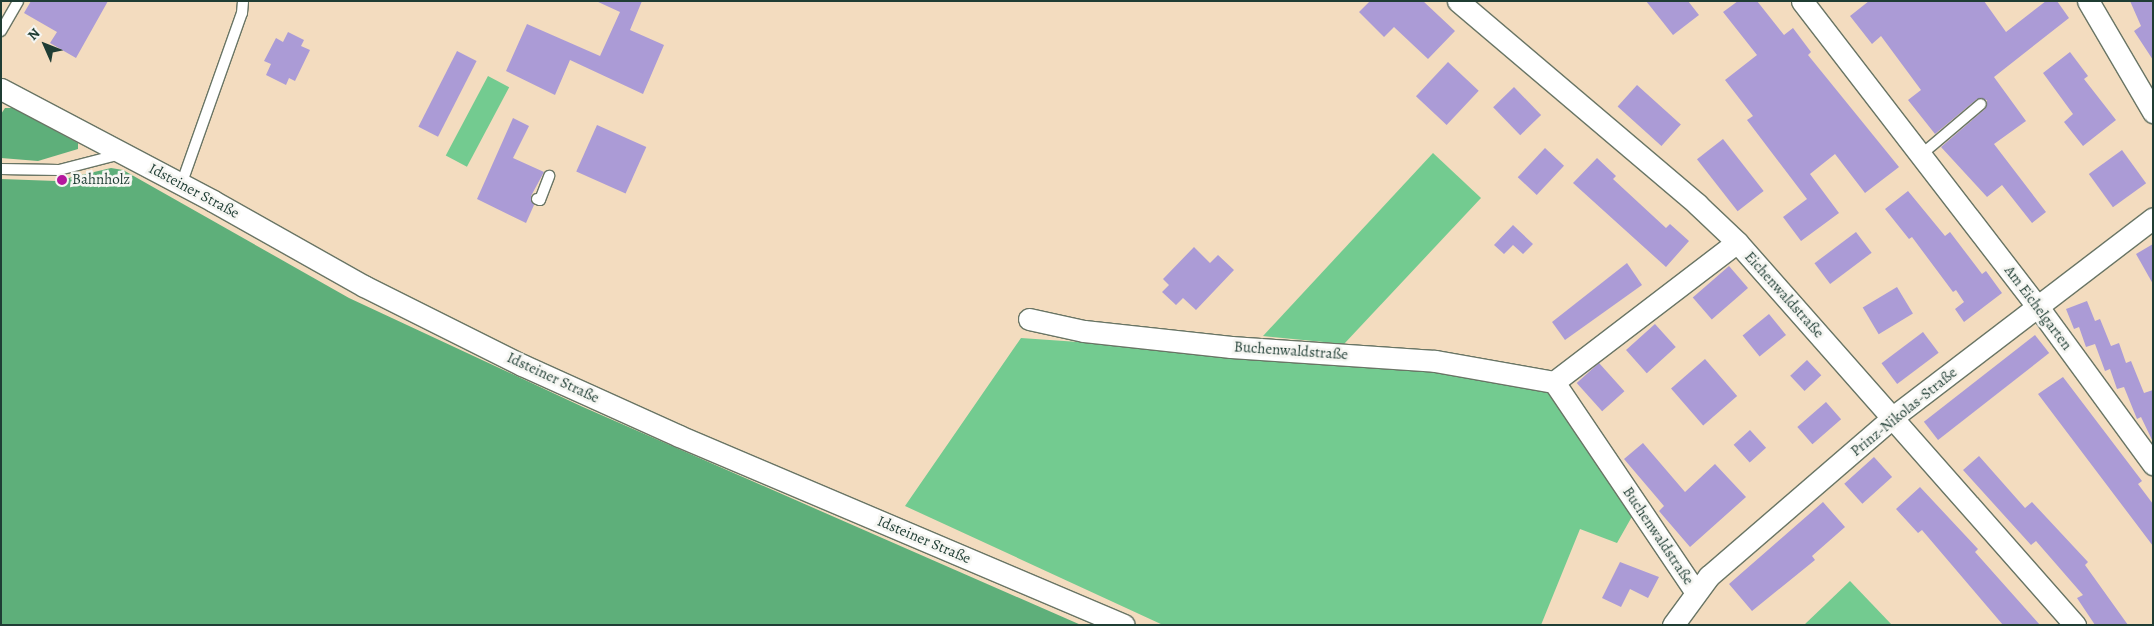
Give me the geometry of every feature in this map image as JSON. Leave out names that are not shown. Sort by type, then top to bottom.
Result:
[{"type":"street","name":"Eichenwaldstraße","points":[[1458,1],[1689,197],[1737,242],[2075,625]]},
{"type":"street","name":"Am Eichelgarten","points":[[1802,1],[1922,154],[2038,307],[2153,464]]},
{"type":"street","points":[[2088,1],[2153,112]]},
{"type":"street","name":"Idsteiner Straße","points":[[1,90],[181,184],[364,286],[522,365],[679,436],[1124,625]]},
{"type":"street","name":"Prinz-Nikolas-Straße","points":[[1673,625],[1695,591],[1893,417],[2153,218]]},
{"type":"street","points":[[1554,382],[1737,242]]},
{"type":"street","name":"Buchenwaldstraße","points":[[1029,319],[1104,334],[1435,361],[1554,382],[1695,591]]},
{"type":"lane","points":[[1,31],[18,1]]},
{"type":"lane","points":[[181,184],[242,13],[243,1]]},
{"type":"lane","points":[[1922,154],[1981,104]]},
{"type":"lane","points":[[1,169],[59,170],[123,154]]},
{"type":"lane","points":[[537,199],[540,200],[549,176]]},
{"type":"green space","points":[[488,76],[509,87],[467,167],[446,155]]},
{"type":"green space","points":[[5,108],[13,108],[78,143],[78,149],[38,161],[1,158],[1,114]]},
{"type":"green space","points":[[1433,153],[1481,198],[1344,344],[1263,336]]},
{"type":"green space","points":[[111,168],[123,170],[349,298],[583,407],[1081,625],[1,625],[1,179],[56,181]]},
{"type":"green space","points":[[1021,338],[1438,367],[1553,390],[1634,513],[1617,543],[1580,529],[1541,625],[1163,625],[905,506]]},
{"type":"green space","points":[[1850,581],[1892,625],[1804,625]]},
{"type":"building","points":[[31,1],[108,1],[76,58],[50,43],[57,32],[24,13]]},
{"type":"building","points":[[596,1],[642,1],[630,30],[664,45],[643,94],[570,60],[555,95],[506,71],[527,24],[600,56],[620,12]]},
{"type":"building","points":[[1370,1],[1423,1],[1455,31],[1428,59],[1394,27],[1384,37],[1359,12]]},
{"type":"building","points":[[1646,1],[1688,1],[1699,15],[1673,35]]},
{"type":"building","points":[[1738,1],[1757,1],[1784,35],[1793,28],[1811,52],[1808,55],[1899,167],[1865,193],[1835,154],[1810,174],[1839,213],[1801,241],[1783,217],[1807,199],[1747,120],[1753,116],[1725,80],[1757,55],[1723,12]]},
{"type":"building","points":[[1869,1],[1984,1],[2006,32],[2046,1],[2057,1],[2069,18],[1994,77],[2026,121],[1994,144],[2046,212],[2032,223],[2002,185],[1987,197],[1941,147],[1985,109],[1987,100],[1977,99],[1935,134],[1908,100],[1921,90],[1881,36],[1872,44],[1850,16]]},
{"type":"building","points":[[2130,1],[2153,1],[2153,60],[2134,31],[2141,26]]},
{"type":"building","points":[[288,32],[304,40],[301,46],[310,50],[295,81],[289,78],[286,85],[266,75],[271,64],[264,61],[276,38],[283,42]]},
{"type":"building","points":[[457,51],[477,61],[438,137],[418,127]]},
{"type":"building","points":[[2070,52],[2088,76],[2084,79],[2116,120],[2083,146],[2064,122],[2073,114],[2043,73]]},
{"type":"building","points":[[1448,62],[1479,91],[1447,125],[1416,96]]},
{"type":"building","points":[[1637,85],[1681,124],[1661,146],[1618,107]]},
{"type":"building","points":[[1514,87],[1541,115],[1520,135],[1493,107]]},
{"type":"building","points":[[513,118],[529,126],[513,158],[544,172],[531,196],[534,205],[526,223],[477,199]]},
{"type":"building","points":[[597,125],[646,147],[626,194],[576,172]]},
{"type":"building","points":[[1723,139],[1764,191],[1738,211],[1697,159]]},
{"type":"building","points":[[1545,148],[1564,166],[1537,195],[1518,177]]},
{"type":"building","points":[[2122,150],[2146,183],[2113,207],[2089,174]]},
{"type":"building","points":[[1597,158],[1616,176],[1613,179],[1666,228],[1670,224],[1689,241],[1666,267],[1573,183]]},
{"type":"building","points":[[1908,191],[1945,236],[1950,232],[1982,274],[1986,271],[2002,293],[1964,322],[1955,309],[1964,302],[1956,290],[1953,292],[1912,237],[1909,239],[1885,209]]},
{"type":"building","points":[[1513,225],[1533,244],[1523,254],[1513,245],[1504,254],[1494,245]]},
{"type":"building","points":[[1856,232],[1872,253],[1830,284],[1814,263]]},
{"type":"building","points":[[2153,244],[2153,284],[2136,254]]},
{"type":"building","points":[[1194,247],[1210,263],[1218,255],[1234,270],[1196,310],[1183,298],[1176,305],[1162,292],[1169,285],[1163,279]]},
{"type":"building","points":[[1627,263],[1642,285],[1565,340],[1552,322]]},
{"type":"building","points":[[1729,266],[1748,288],[1712,319],[1693,297]]},
{"type":"building","points":[[1897,287],[1913,314],[1879,334],[1863,308]]},
{"type":"building","points":[[2087,301],[2095,321],[2100,319],[2111,346],[2119,343],[2126,363],[2131,361],[2144,393],[2153,390],[2153,442],[2141,417],[2137,419],[2124,387],[2117,389],[2110,369],[2105,371],[2095,344],[2086,347],[2079,327],[2074,329],[2066,309]]},
{"type":"building","points":[[1769,314],[1786,335],[1760,356],[1743,335]]},
{"type":"building","points":[[1655,324],[1676,347],[1647,373],[1626,350]]},
{"type":"building","points":[[1923,332],[1939,353],[1897,384],[1881,363]]},
{"type":"building","points":[[2035,335],[2049,353],[1938,440],[1924,422]]},
{"type":"building","points":[[1705,359],[1737,396],[1703,426],[1671,389]]},
{"type":"building","points":[[1807,360],[1821,375],[1805,391],[1790,376]]},
{"type":"building","points":[[1599,363],[1624,391],[1602,411],[1577,383]]},
{"type":"building","points":[[2063,377],[2142,481],[2138,484],[2153,504],[2153,546],[2038,394]]},
{"type":"building","points":[[1826,402],[1841,419],[1812,444],[1797,427]]},
{"type":"building","points":[[1750,430],[1766,448],[1750,463],[1734,445]]},
{"type":"building","points":[[1643,443],[1685,492],[1715,464],[1746,497],[1690,547],[1659,511],[1664,506],[1624,459]]},
{"type":"building","points":[[1979,456],[2025,508],[2032,502],[2088,562],[2085,565],[2128,625],[2095,625],[2077,598],[2083,595],[2036,541],[2031,545],[1963,470]]},
{"type":"building","points":[[1874,457],[1892,477],[1862,504],[1844,484]]},
{"type":"building","points":[[1920,487],[1978,549],[1975,552],[2040,625],[2003,625],[1922,530],[1918,533],[1896,509]]},
{"type":"building","points":[[1823,502],[1845,527],[1812,556],[1815,560],[1752,611],[1729,584]]},
{"type":"building","points":[[1620,562],[1659,577],[1648,598],[1630,589],[1621,607],[1602,598]]},
{"type":"place","name":"Bahnholz","points":[[62,180]]}]
